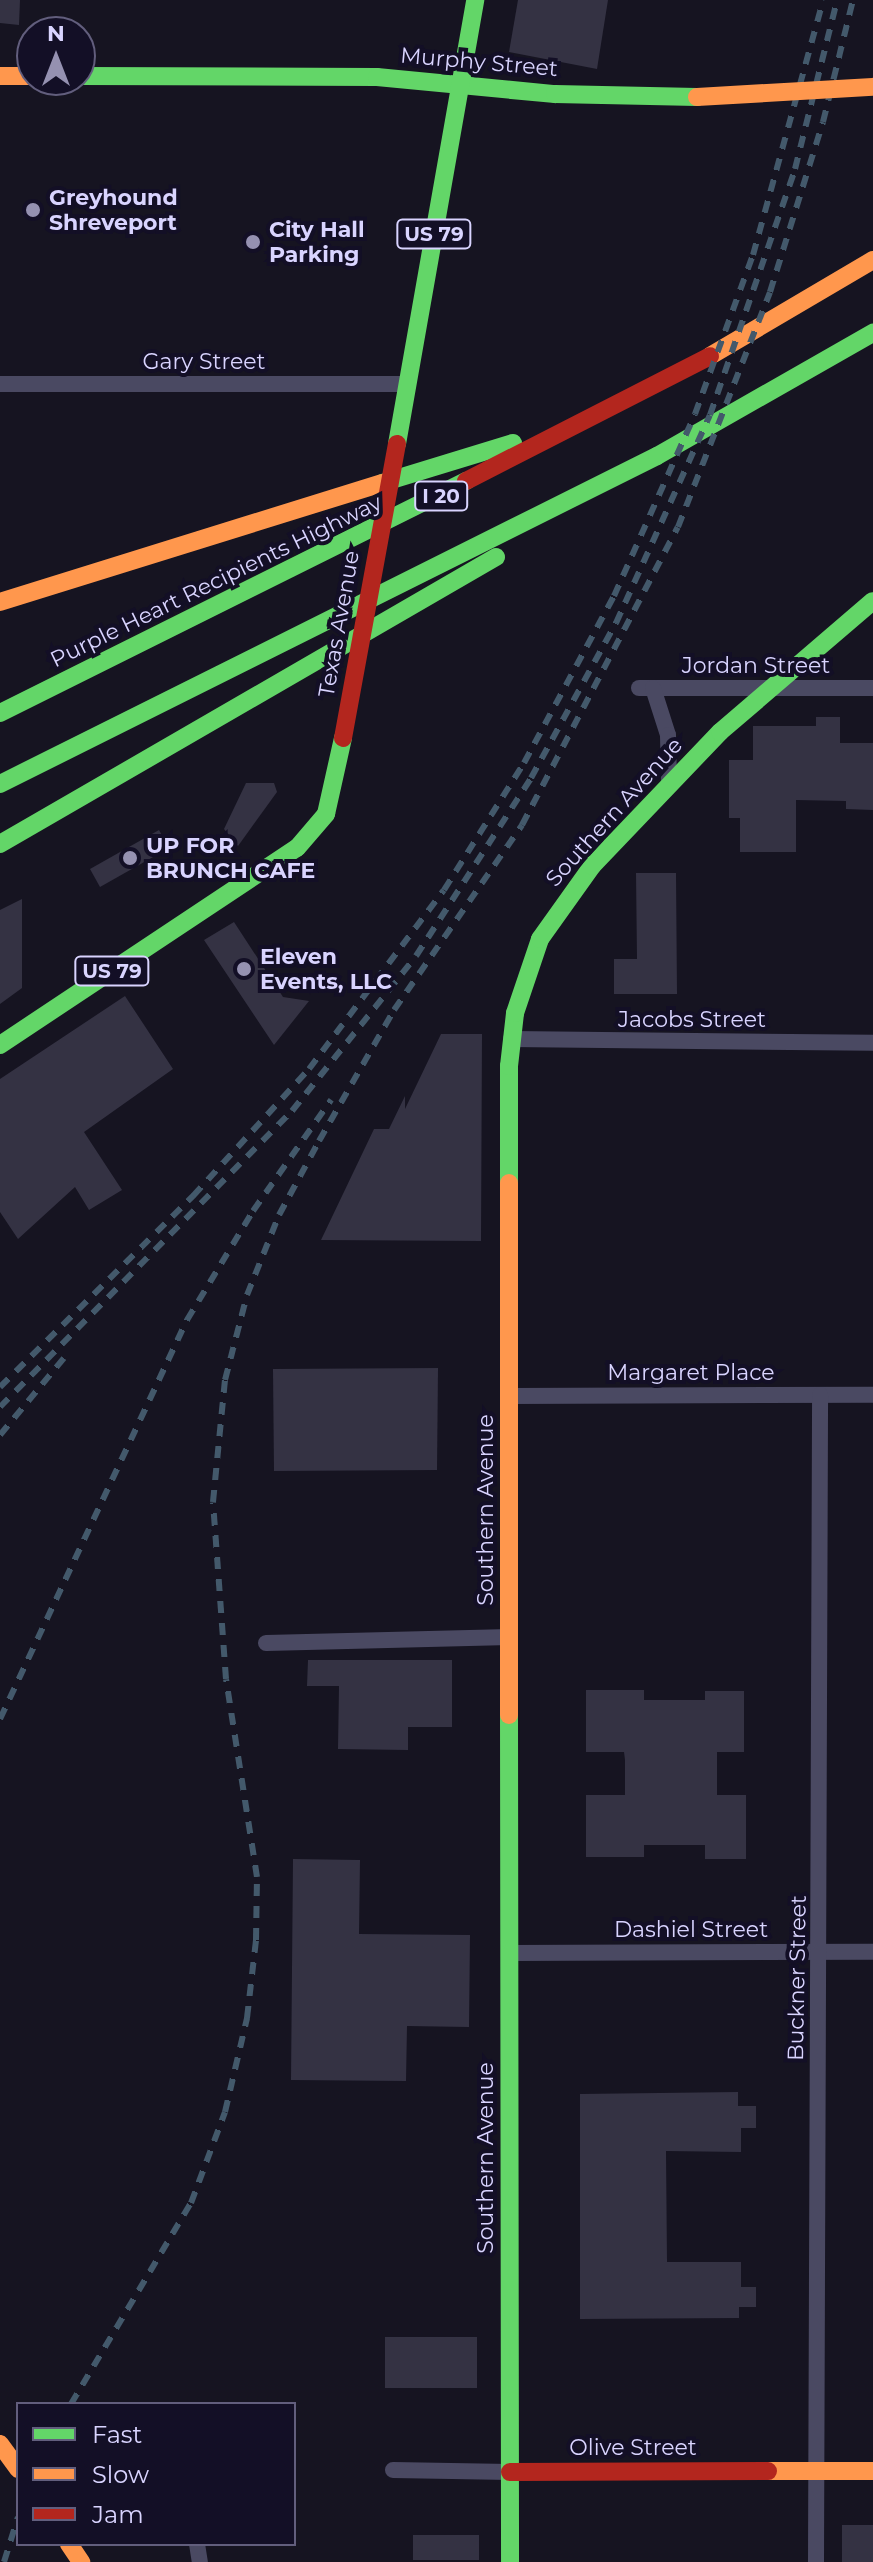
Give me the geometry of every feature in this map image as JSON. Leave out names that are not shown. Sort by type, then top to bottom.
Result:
[{"type":"main road","name":"Texas Avenue","points":[[0,1045],[297,848],[326,814],[343,738],[408,384],[475,0]]},
{"type":"main road","name":"Murphy Street","points":[[96,76],[377,77],[600,96],[697,97],[873,87]]},
{"type":"main road","name":"Purple Heart Recipients Highway","points":[[0,713],[592,419],[798,308],[873,260]]},
{"type":"main road","points":[[0,844],[442,591],[657,456],[873,333]]},
{"type":"main road","points":[[0,602],[148,553],[592,419]]},
{"type":"main road","points":[[0,784],[657,456]]},
{"type":"main road","name":"Southern Avenue","points":[[510,2562],[511,1039],[530,963],[562,903],[669,783],[769,687],[873,601]]},
{"type":"main road","points":[[0,2444],[16,2466]]},
{"type":"main road","points":[[0,2455],[16,2475]]},
{"type":"main road","name":"Olive Street","points":[[510,2472],[873,2471]]},
{"type":"street","name":"Gary Street","points":[[0,384],[408,384]]},
{"type":"street","name":"Jordan Street","points":[[669,783],[668,735],[646,688],[873,688]]},
{"type":"street","name":"Jacobs Street","points":[[511,1039],[873,1043]]},
{"type":"street","name":"Buckner Street","points":[[816,2562],[821,1952],[820,1395]]},
{"type":"street","name":"Margaret Place","points":[[510,1396],[873,1395]]},
{"type":"street","points":[[266,1643],[510,1637]]},
{"type":"street","name":"Dashiel Street","points":[[509,1953],[873,1952]]},
{"type":"street","name":"Olive Street","points":[[393,2470],[510,2472]]},
{"type":"building","points":[[0,0],[20,0],[16,25],[0,23]]},
{"type":"building","points":[[518,0],[608,0],[597,69],[509,52]]},
{"type":"building","points":[[816,717],[840,717],[840,743],[873,743],[873,810],[846,809],[846,801],[796,800],[796,852],[740,852],[740,818],[729,818],[729,760],[753,760],[753,726],[816,726]]},
{"type":"building","points":[[246,783],[274,783],[277,792],[238,846],[224,829]]},
{"type":"building","name":"UP FOR BRUNCH CAFE","points":[[159,830],[169,848],[100,887],[90,869]]},
{"type":"building","points":[[636,873],[676,873],[677,994],[614,994],[614,959],[637,959]]},
{"type":"building","points":[[22,899],[22,988],[0,1004],[0,910]]},
{"type":"building","name":"Eleven Events, LLC","points":[[234,922],[283,997],[309,1001],[274,1045],[204,940]]},
{"type":"building","points":[[125,996],[173,1069],[84,1132],[122,1190],[89,1210],[75,1187],[18,1239],[0,1212],[0,1079]]},
{"type":"building","points":[[441,1034],[482,1034],[481,1241],[321,1240],[374,1129],[389,1129],[405,1096],[405,1109]]},
{"type":"building","points":[[438,1368],[437,1470],[274,1471],[273,1369]]},
{"type":"building","points":[[308,1660],[452,1660],[452,1727],[408,1727],[408,1750],[338,1749],[339,1686],[307,1686]]},
{"type":"building","points":[[586,1690],[644,1690],[644,1700],[705,1700],[705,1691],[744,1691],[744,1752],[717,1752],[717,1795],[746,1795],[746,1859],[705,1859],[705,1845],[644,1845],[644,1857],[586,1857],[586,1795],[625,1795],[625,1760],[624,1752],[586,1752]]},
{"type":"building","points":[[293,1859],[360,1860],[359,1934],[470,1935],[469,2027],[407,2026],[406,2081],[291,2080]]},
{"type":"building","points":[[738,2092],[738,2106],[756,2106],[756,2128],[741,2128],[741,2152],[666,2151],[667,2262],[741,2262],[741,2287],[756,2287],[756,2307],[739,2307],[739,2318],[580,2319],[580,2094]]},
{"type":"building","points":[[385,2337],[477,2337],[477,2388],[385,2388]]},
{"type":"building","points":[[842,2525],[873,2525],[873,2562],[842,2562]]},
{"type":"building","points":[[413,2535],[479,2535],[479,2560],[413,2560]]},
{"type":"railway","points":[[0,1387],[193,1196],[309,1069],[444,890],[524,763],[614,596],[695,414],[753,255],[823,0]]},
{"type":"railway","points":[[0,1407],[292,1111],[416,956],[531,778],[616,623],[710,415],[795,169],[837,0]]},
{"type":"railway","points":[[72,2402],[191,2203],[225,2112],[247,2018],[256,1940],[257,1877],[226,1679],[213,1502],[225,1380],[247,1295],[279,1215],[319,1141],[394,1010],[522,825],[678,527],[770,292],[823,122],[853,0]]},
{"type":"railway","points":[[0,1719],[187,1320],[253,1211],[331,1100]]},
{"type":"railway","points":[[0,1435],[64,1358]]},
{"type":"railway","points":[[4,2562],[16,2523]]},
{"type":"traffic: fast","points":[[397,444],[475,0]]},
{"type":"traffic: fast","points":[[96,76],[377,77],[555,94],[697,97]]},
{"type":"traffic: fast","points":[[0,784],[657,456],[873,333]]},
{"type":"traffic: fast","points":[[382,483],[513,443]]},
{"type":"traffic: fast","points":[[0,713],[466,481]]},
{"type":"traffic: fast","points":[[0,844],[496,557]]},
{"type":"traffic: fast","points":[[509,1183],[509,1066],[515,1013],[540,939],[592,866],[720,732],[873,601]]},
{"type":"traffic: fast","points":[[0,1045],[297,848],[326,814],[343,738]]},
{"type":"traffic: fast","points":[[509,1715],[510,2562]]},
{"type":"traffic: slow","points":[[0,76],[16,76]]},
{"type":"traffic: slow","points":[[697,97],[873,87]]},
{"type":"traffic: slow","points":[[710,356],[873,260]]},
{"type":"traffic: slow","points":[[0,602],[382,483]]},
{"type":"traffic: slow","points":[[509,1183],[509,1715]]},
{"type":"traffic: slow","points":[[0,2444],[16,2466]]},
{"type":"traffic: slow","points":[[768,2471],[873,2471]]},
{"type":"traffic: slow","points":[[70,2546],[81,2562]]},
{"type":"traffic: jam","points":[[466,481],[710,356]]},
{"type":"traffic: jam","points":[[343,738],[397,444]]},
{"type":"traffic: jam","points":[[510,2472],[768,2471]]},
{"type":"place","name":"Greyhound Shreveport","points":[[33,210]]},
{"type":"place","name":"City Hall Parking","points":[[253,242]]},
{"type":"place","name":"UP FOR BRUNCH CAFE","points":[[130,858]]},
{"type":"place","name":"Eleven Events, LLC","points":[[244,969]]}]
